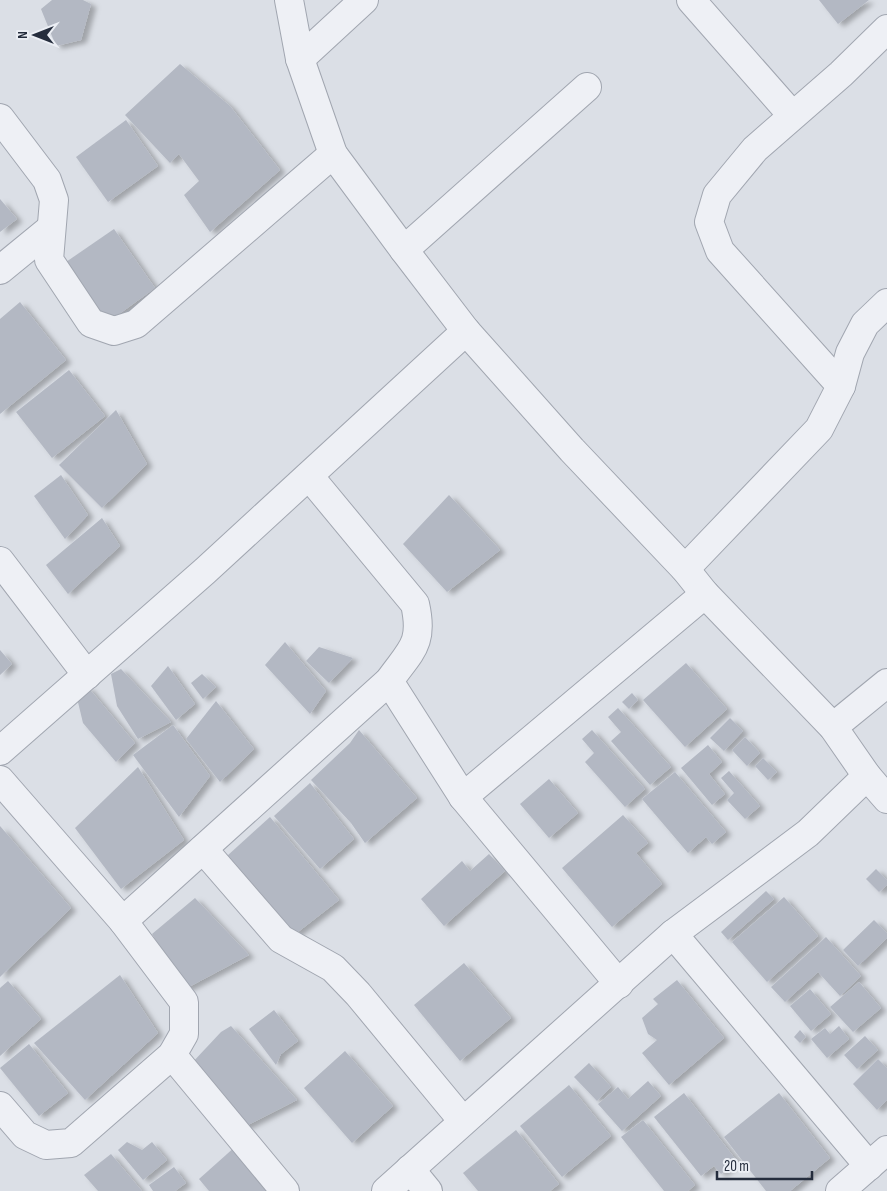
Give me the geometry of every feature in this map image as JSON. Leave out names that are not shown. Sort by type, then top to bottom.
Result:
[{"type":"street","points":[[289,0],[300,59],[333,154],[404,250],[466,331],[572,450],[684,569],[704,594],[832,726],[867,776],[887,799]]},
{"type":"street","points":[[300,59],[364,0]]},
{"type":"street","points":[[691,0],[792,115]]},
{"type":"street","points":[[841,386],[720,251],[709,222],[717,194],[755,149],[792,115],[842,74],[887,29]]},
{"type":"street","points":[[404,250],[587,87]]},
{"type":"street","points":[[0,118],[47,180],[54,200],[50,229],[49,260],[91,323],[114,331],[136,324],[333,154]]},
{"type":"street","points":[[0,270],[50,229]]},
{"type":"street","points":[[684,569],[819,429],[841,386],[850,353],[865,324],[887,303]]},
{"type":"street","points":[[0,751],[205,572],[466,331]]},
{"type":"street","points":[[123,921],[389,681],[418,641],[419,622],[416,604],[309,476]]},
{"type":"street","points":[[0,561],[87,675]]},
{"type":"street","points":[[463,796],[704,594]]},
{"type":"street","points":[[389,681],[463,796],[619,984]]},
{"type":"street","points":[[832,726],[887,683]]},
{"type":"street","points":[[386,1191],[673,934],[808,833],[867,776]]},
{"type":"street","points":[[0,780],[123,921],[184,1002],[184,1034],[172,1055],[70,1143],[46,1145],[25,1135],[0,1106]]},
{"type":"street","points":[[203,849],[281,939],[333,968],[463,1121]]},
{"type":"street","points":[[673,934],[878,1158],[840,1191]]},
{"type":"street","points":[[172,1055],[285,1191]]},
{"type":"street","points":[[410,1169],[428,1191]]},
{"type":"building","points":[[52,0],[83,0],[91,4],[81,40],[56,46],[41,9]]},
{"type":"building","points":[[819,0],[869,0],[838,24]]},
{"type":"building","points":[[180,64],[230,106],[280,170],[210,232],[184,195],[199,181],[179,154],[170,163],[125,115]]},
{"type":"building","points":[[126,120],[158,166],[108,202],[76,157]]},
{"type":"building","points":[[0,199],[17,219],[0,232]]},
{"type":"building","points":[[114,229],[155,288],[108,322],[66,262]]},
{"type":"building","points":[[20,302],[66,360],[0,414],[0,319]]},
{"type":"building","points":[[69,370],[105,416],[52,458],[16,412]]},
{"type":"building","points":[[116,410],[147,464],[102,508],[59,465]]},
{"type":"building","points":[[61,475],[88,515],[65,539],[34,496]]},
{"type":"building","points":[[449,495],[500,550],[447,592],[403,544]]},
{"type":"building","points":[[102,518],[120,546],[68,594],[46,565]]},
{"type":"building","points":[[285,642],[326,691],[310,714],[265,665]]},
{"type":"building","points":[[319,647],[353,658],[329,683],[306,661]]},
{"type":"building","points":[[0,650],[12,664],[0,675]]},
{"type":"building","points":[[686,663],[727,709],[685,747],[643,700]]},
{"type":"building","points":[[168,666],[195,704],[176,720],[151,686]]},
{"type":"building","points":[[121,669],[171,722],[138,739],[117,706],[111,674]]},
{"type":"building","points":[[202,674],[216,687],[203,699],[191,683]]},
{"type":"building","points":[[87,686],[135,743],[116,762],[83,723],[77,698]]},
{"type":"building","points":[[632,693],[638,700],[629,709],[622,702]]},
{"type":"building","points":[[216,701],[254,749],[220,782],[186,739]]},
{"type":"building","points":[[618,708],[671,767],[650,785],[611,741],[621,732],[608,717]]},
{"type":"building","points":[[730,718],[743,731],[724,751],[710,738]]},
{"type":"building","points":[[173,725],[210,776],[179,817],[133,755]]},
{"type":"building","points":[[359,730],[417,798],[365,843],[351,823],[311,780],[350,743]]},
{"type":"building","points":[[592,730],[645,789],[625,807],[585,762],[594,753],[582,739]]},
{"type":"building","points":[[745,737],[760,753],[747,766],[732,750]]},
{"type":"building","points":[[708,745],[722,762],[709,774],[725,794],[712,805],[681,768]]},
{"type":"building","points":[[763,758],[777,772],[768,780],[755,766]]},
{"type":"building","points":[[138,767],[184,840],[121,889],[75,828]]},
{"type":"building","points":[[729,771],[760,806],[745,819],[727,800],[734,793],[721,778]]},
{"type":"building","points":[[675,772],[726,832],[712,844],[706,837],[688,853],[642,799]]},
{"type":"building","points":[[549,779],[578,813],[549,838],[520,804]]},
{"type":"building","points":[[310,783],[354,839],[320,869],[274,816]]},
{"type":"building","points":[[623,815],[648,843],[636,853],[662,884],[612,927],[562,868]]},
{"type":"building","points":[[270,817],[339,900],[294,935],[227,856]]},
{"type":"building","points":[[0,826],[71,908],[0,977]]},
{"type":"building","points":[[489,854],[505,871],[444,926],[421,899],[462,861],[470,871]]},
{"type":"building","points":[[876,869],[887,880],[887,885],[879,892],[866,879]]},
{"type":"building","points":[[766,891],[774,899],[728,940],[721,932]]},
{"type":"building","points":[[784,897],[818,936],[767,982],[732,942]]},
{"type":"building","points":[[195,898],[249,955],[185,989],[152,934]]},
{"type":"building","points":[[874,920],[887,933],[887,938],[858,966],[843,950]]},
{"type":"building","points":[[826,937],[861,976],[840,996],[818,972],[785,1002],[771,987]]},
{"type":"building","points":[[464,963],[511,1018],[460,1061],[414,1005]]},
{"type":"building","points":[[120,975],[158,1033],[85,1100],[34,1043]]},
{"type":"building","points":[[677,980],[724,1038],[669,1085],[642,1053],[657,1040],[648,1034],[642,1018],[658,1004],[653,999]]},
{"type":"building","points":[[8,981],[41,1019],[0,1056],[0,988]]},
{"type":"building","points":[[859,982],[881,1008],[853,1032],[830,1007]]},
{"type":"building","points":[[810,989],[831,1014],[811,1031],[790,1006]]},
{"type":"building","points":[[274,1010],[298,1041],[281,1054],[276,1065],[249,1029]]},
{"type":"building","points":[[231,1026],[297,1100],[242,1128],[191,1064],[221,1032]]},
{"type":"building","points":[[839,1026],[849,1039],[827,1058],[811,1039],[825,1028],[830,1034]]},
{"type":"building","points":[[800,1030],[806,1037],[800,1043],[794,1037]]},
{"type":"building","points":[[865,1036],[878,1050],[857,1069],[844,1055]]},
{"type":"building","points":[[29,1044],[68,1093],[39,1116],[0,1068]]},
{"type":"building","points":[[345,1051],[393,1106],[352,1143],[304,1088]]},
{"type":"building","points":[[878,1059],[887,1068],[887,1100],[877,1110],[853,1084]]},
{"type":"building","points":[[589,1063],[611,1087],[597,1101],[574,1077]]},
{"type":"building","points":[[648,1081],[661,1096],[622,1131],[598,1104],[618,1087],[628,1099]]},
{"type":"building","points":[[569,1085],[611,1136],[562,1177],[520,1126]]},
{"type":"building","points":[[684,1093],[737,1161],[721,1174],[714,1166],[701,1176],[654,1117]]},
{"type":"building","points":[[779,1093],[830,1158],[790,1191],[766,1191],[724,1137]]},
{"type":"building","points":[[643,1120],[695,1185],[688,1191],[664,1191],[621,1137]]},
{"type":"building","points":[[516,1130],[559,1184],[550,1191],[478,1191],[463,1173]]},
{"type":"building","points":[[127,1142],[142,1150],[152,1142],[167,1160],[143,1180],[118,1150]]},
{"type":"building","points":[[236,1146],[272,1191],[209,1191],[199,1179]]},
{"type":"building","points":[[111,1154],[142,1191],[98,1191],[84,1175]]},
{"type":"building","points":[[174,1167],[186,1183],[175,1191],[153,1191],[149,1185]]}]
